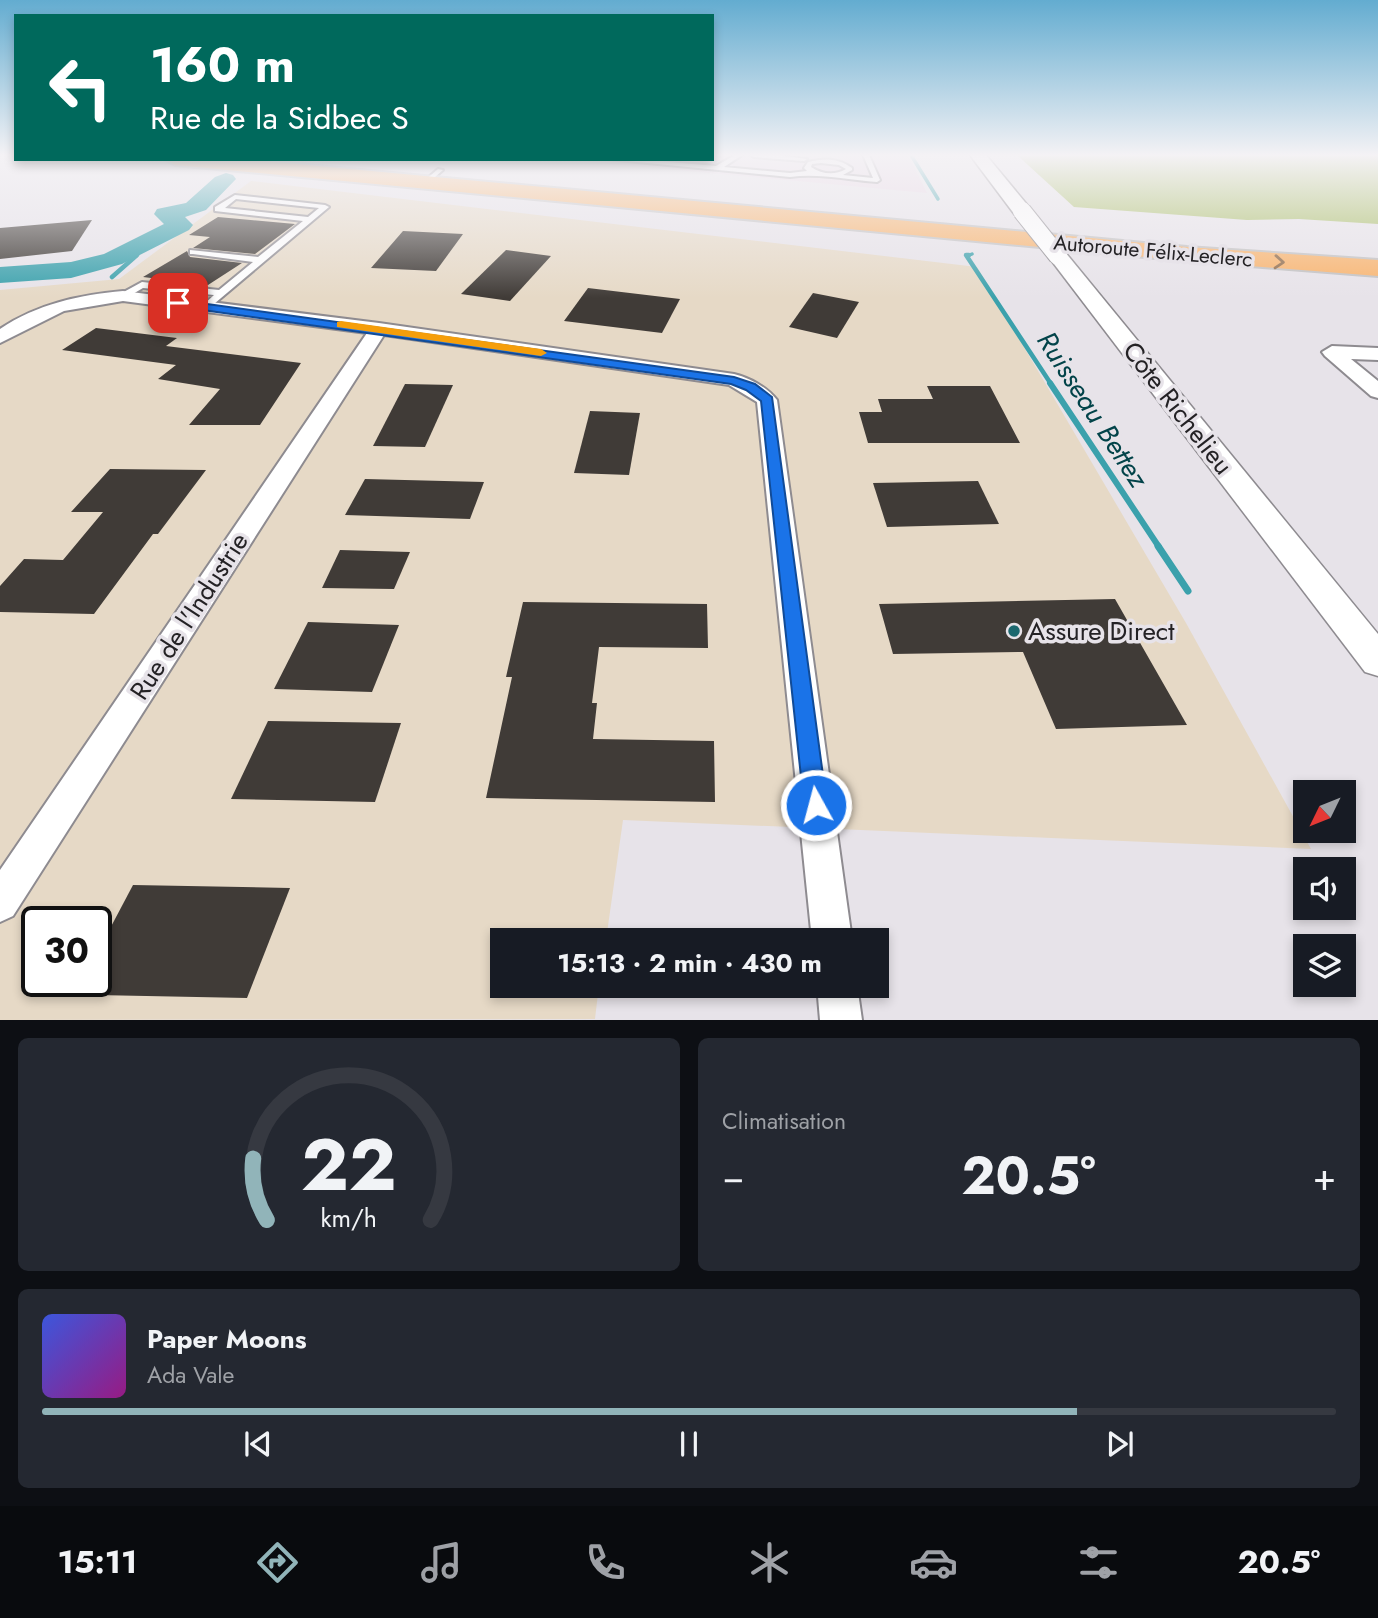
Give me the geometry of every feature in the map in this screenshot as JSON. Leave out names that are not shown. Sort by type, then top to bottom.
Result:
[{"type":"highway","name":"Autoroute Félix-Leclerc","points":[[687,203],[1177,254],[1378,268]]},
{"type":"highway","name":"Autoroute Félix-Leclerc","points":[[761,203],[1186,237],[1378,249]]},
{"type":"street","name":"Côte Richelieu","points":[[1015,203],[1378,661]]},
{"type":"street","points":[[0,337],[50,308],[88,299],[123,296],[379,329],[734,380],[750,387],[767,400],[831,928]]},
{"type":"street","name":"Rue de l'Industrie","points":[[0,903],[379,329]]},
{"type":"street","points":[[1378,354],[1332,352],[1378,392]]},
{"type":"street","points":[[838,998],[841,1020]]},
{"type":"lane","points":[[227,203],[218,209],[309,219]]},
{"type":"lane","points":[[205,307],[258,260],[325,207],[285,203]]},
{"type":"lane","points":[[192,253],[258,260]]},
{"type":"lane","points":[[123,296],[142,285],[221,293]]},
{"type":"shaded area","points":[[222,203],[433,203],[977,267],[1186,623],[1293,816],[1293,844],[1308,844],[1311,849],[623,820],[608,928],[490,928],[490,998],[597,998],[595,1019],[0,1020],[0,290],[119,279]]},
{"type":"green space","points":[[1069,203],[1378,203],[1378,224],[1299,219],[1247,220],[1074,207]]},
{"type":"building","points":[[218,217],[295,224],[255,254],[193,248],[210,237],[189,235]]},
{"type":"building","points":[[92,220],[72,251],[0,259],[0,228]]},
{"type":"building","points":[[403,231],[463,234],[436,271],[371,268]]},
{"type":"building","points":[[506,250],[551,256],[510,301],[461,294]]},
{"type":"building","points":[[187,251],[190,257],[242,263],[208,285],[143,277]]},
{"type":"building","points":[[588,288],[680,299],[662,333],[564,321]]},
{"type":"building","points":[[813,293],[859,302],[837,338],[789,327]]},
{"type":"building","points":[[96,328],[177,338],[166,346],[301,363],[260,425],[189,425],[220,389],[158,379],[176,365],[62,350]]},
{"type":"building","points":[[405,384],[453,385],[425,447],[373,446]]},
{"type":"building","points":[[927,386],[990,386],[1020,443],[868,443],[859,412],[882,412],[878,399],[933,399]]},
{"type":"building","points":[[590,411],[640,413],[629,475],[574,473]]},
{"type":"building","points":[[110,469],[206,470],[158,534],[153,534],[94,614],[0,612],[0,586],[24,559],[63,560],[103,512],[71,512]]},
{"type":"building","points":[[365,479],[484,482],[470,519],[345,515]]},
{"type":"building","points":[[978,481],[999,524],[887,527],[873,483]]},
{"type":"building","points":[[340,550],[410,552],[394,589],[322,588]]},
{"type":"building","points":[[1115,599],[1187,725],[1056,729],[1023,652],[893,654],[879,604]]},
{"type":"building","points":[[523,602],[707,604],[708,648],[599,647],[592,703],[597,703],[593,739],[714,741],[715,802],[486,798],[512,677],[506,677]]},
{"type":"building","points":[[308,622],[399,625],[372,692],[274,689]]},
{"type":"building","points":[[268,721],[401,723],[375,802],[231,799]]},
{"type":"building","points":[[133,885],[290,888],[247,998],[112,995],[112,925]]},
{"type":"waterway","points":[[0,275],[71,270],[113,259],[181,225],[165,214],[185,211],[201,203]]},
{"type":"waterway","points":[[136,256],[148,242]]},
{"type":"waterway","name":"Ruisseau Bettez","points":[[967,256],[972,254]]},
{"type":"waterway","name":"Ruisseau Bettez","points":[[969,255],[966,255],[1051,384]]},
{"type":"waterway","points":[[112,277],[136,256]]},
{"type":"waterway","name":"Ruisseau Bettez","points":[[1050,383],[1159,547]]},
{"type":"waterway","name":"Ruisseau Bettez","points":[[1158,546],[1188,591]]},
{"type":"slow traffic","points":[[341,325],[541,353]]},
{"type":"place","name":"Assure Direct","points":[[1014,631]]},
{"type":"route","points":[[178,303],[734,380],[750,387],[767,400],[816,805]]}]
